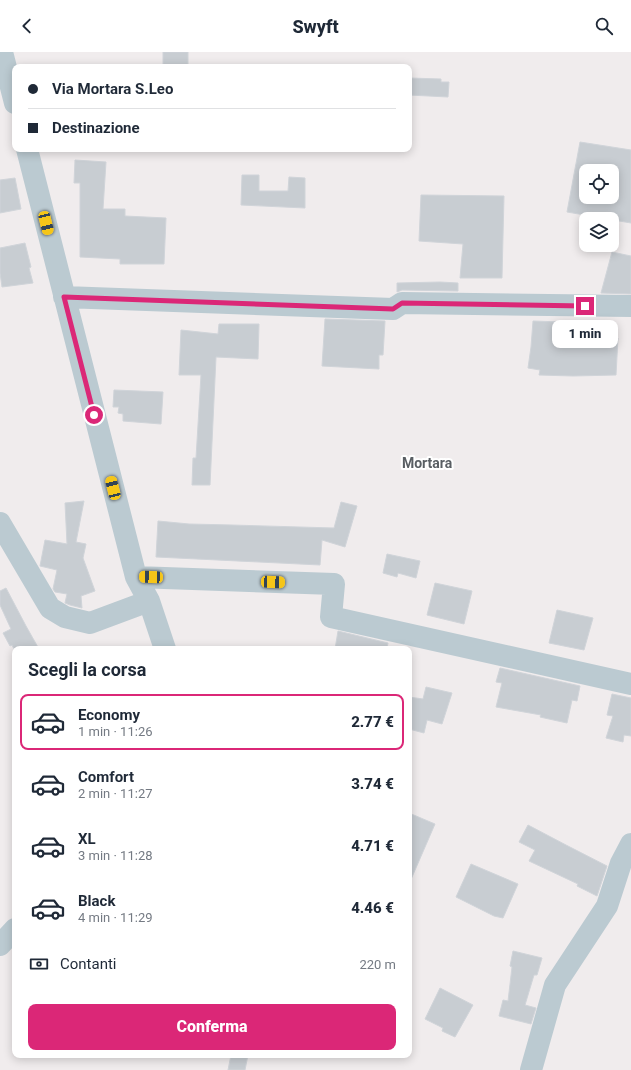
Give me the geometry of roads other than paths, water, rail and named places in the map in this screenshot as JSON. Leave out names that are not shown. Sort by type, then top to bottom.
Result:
[{"type":"street","points":[[2,52],[12,91]]},
{"type":"street","points":[[28,152],[136,577],[149,601],[164,646]]},
{"type":"street","points":[[64,297],[393,309],[402,303],[631,306]]},
{"type":"street","points":[[0,523],[50,608],[66,617],[90,623],[149,601]]},
{"type":"street","points":[[136,577],[334,584],[331,617],[631,684]]},
{"type":"street","points":[[531,1070],[555,985],[607,906],[621,863],[631,844]]},
{"type":"street","points":[[0,945],[12,932]]},
{"type":"district","name":"Mortara","points":[[427,463]]}]
